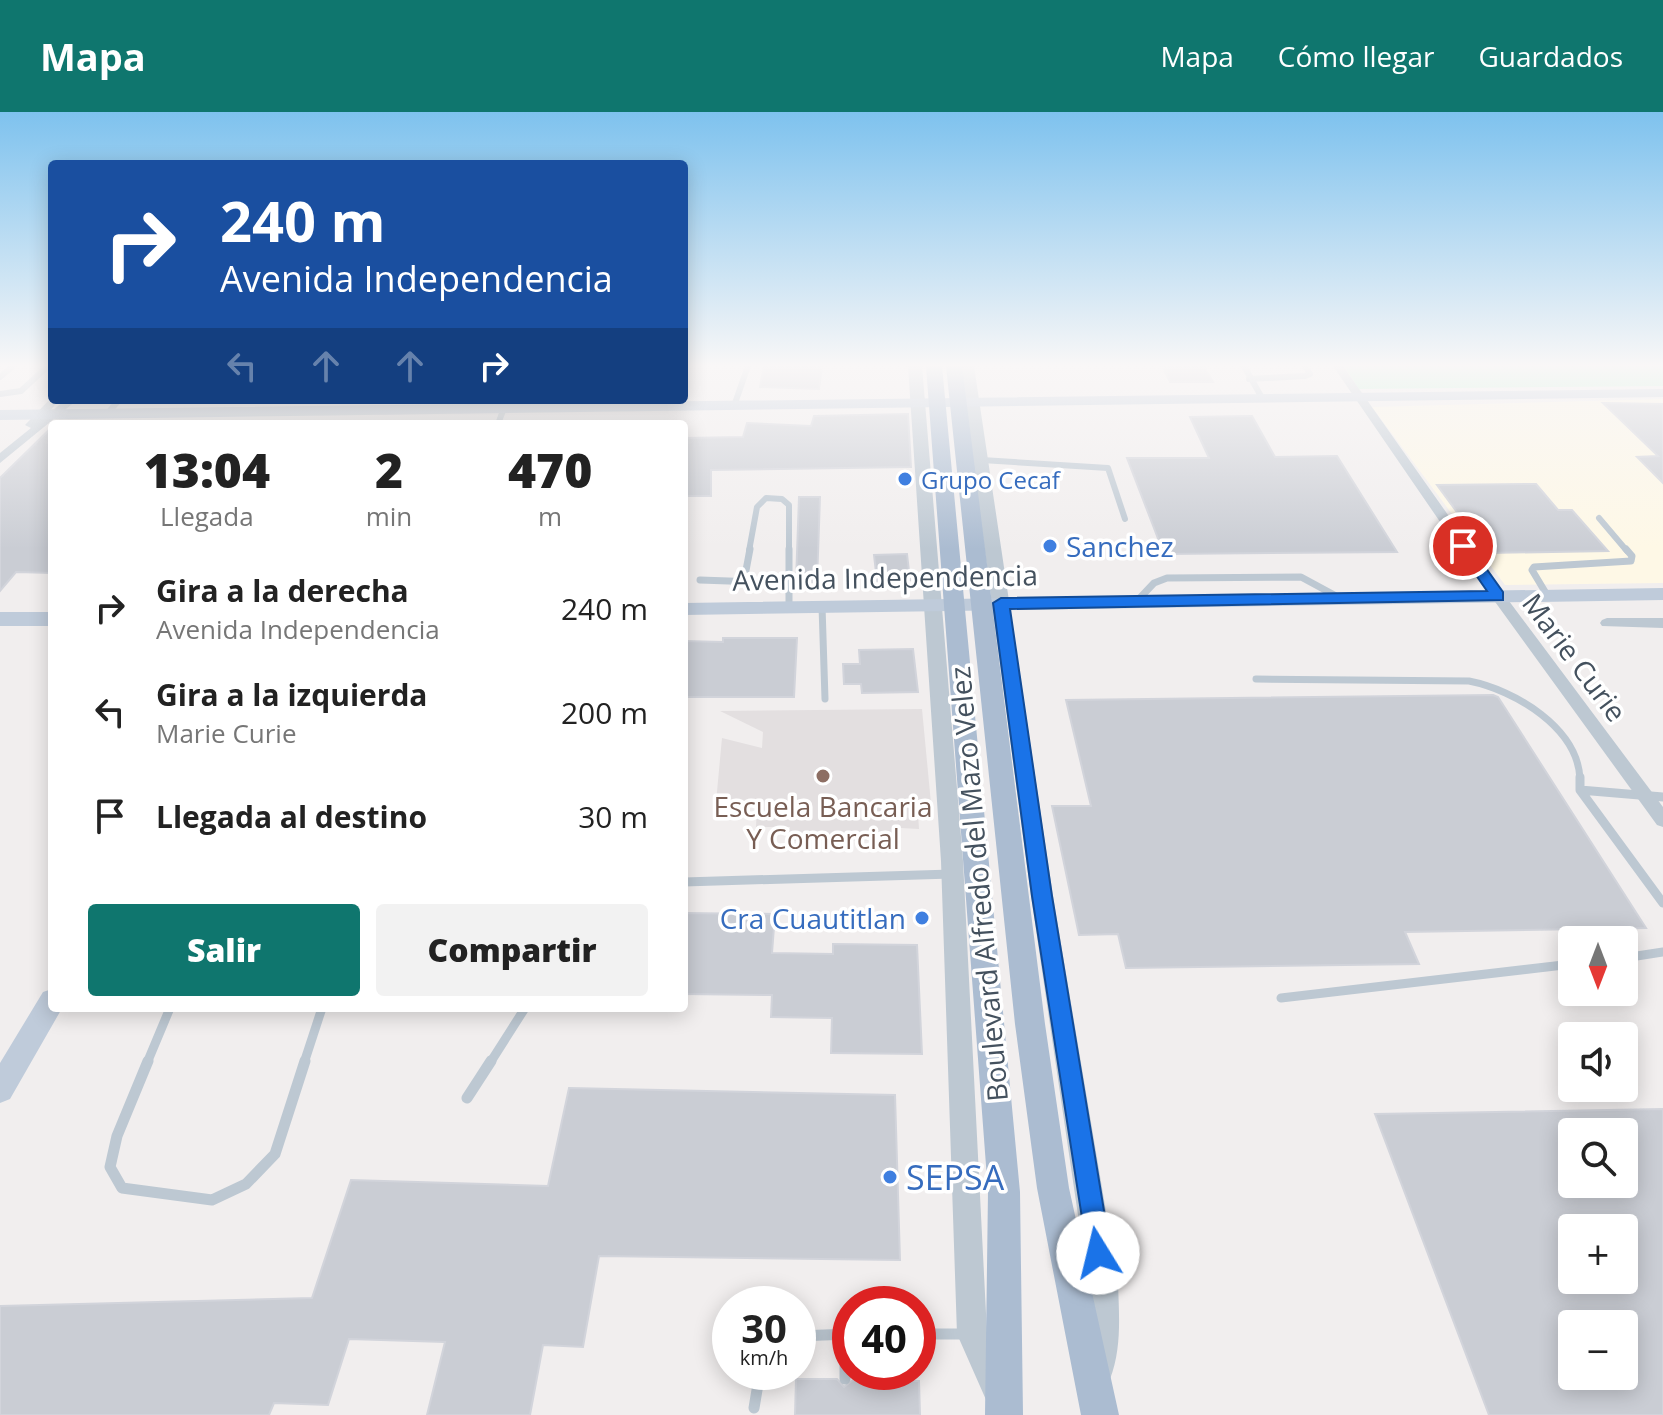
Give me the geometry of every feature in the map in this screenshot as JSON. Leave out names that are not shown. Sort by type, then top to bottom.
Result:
[{"type":"main road","name":"Boulevard Alfredo del Mazo Velez","points":[[939,427],[1004,1192],[1004,1408]]},
{"type":"main road","name":"Boulevard Alfredo del Mazo Velez","points":[[961,427],[1034,1054],[1053,1188],[1098,1404]]},
{"type":"main road","name":"Avenida Independencia","points":[[688,609],[1662,595]]},
{"type":"main road","points":[[0,619],[48,619]]},
{"type":"main road","points":[[0,1089],[48,1008]]},
{"type":"street","points":[[22,438],[30,427]]},
{"type":"street","points":[[0,459],[34,427]]},
{"type":"street","name":"Boulevard Alfredo del Mazo Velez","points":[[926,427],[952,874],[972,1334],[1004,1408]]},
{"type":"street","name":"Boulevard Alfredo del Mazo Velez","points":[[974,427],[982,460],[997,603],[1103,1283],[1105,1332],[1098,1404]]},
{"type":"street","name":"Marie Curie","points":[[1380,427],[1498,596],[1655,797],[1663,820]]},
{"type":"street","points":[[1607,623],[1663,623]]},
{"type":"lane","points":[[982,460],[1094,464],[1108,468],[1125,519]]},
{"type":"lane","points":[[744,581],[757,507],[766,498],[782,499],[789,505],[789,607]]},
{"type":"lane","points":[[1547,595],[1532,570],[1534,567],[1631,561],[1632,556],[1599,518]]},
{"type":"lane","points":[[700,580],[789,583]]},
{"type":"lane","points":[[822,606],[825,699]]},
{"type":"lane","points":[[1256,679],[1469,681],[1494,684],[1513,693],[1574,749],[1579,761],[1580,790],[1663,903]]},
{"type":"lane","points":[[1580,790],[1655,797]]},
{"type":"lane","points":[[688,882],[952,874]]},
{"type":"lane","points":[[1638,956],[1663,952]]},
{"type":"lane","points":[[1281,998],[1558,966]]},
{"type":"lane","points":[[168,1012],[117,1136],[110,1167],[122,1188],[212,1200],[246,1184],[275,1154],[321,1012]]},
{"type":"lane","points":[[467,1098],[522,1012]]},
{"type":"lane","points":[[936,1334],[972,1334]]},
{"type":"lane","points":[[754,1408],[757,1390]]},
{"type":"shaded area","points":[[1387,427],[1663,427],[1663,583],[1505,585]]},
{"type":"shaded area","name":"Escuela Bancaria Y Comercial","points":[[922,709],[932,814],[918,814],[919,829],[901,828],[901,840],[788,841],[790,827],[756,827],[757,805],[715,813],[722,738],[762,748],[763,732],[720,711]]},
{"type":"building","points":[[746,427],[909,427],[911,467],[711,470],[711,496],[688,496],[688,438],[743,437]]},
{"type":"building","points":[[1195,427],[1258,427],[1275,457],[1337,456],[1397,552],[1164,554],[1127,458],[1209,458]]},
{"type":"building","points":[[1628,427],[1663,427],[1663,483],[1637,457],[1658,456]]},
{"type":"building","points":[[48,431],[48,573],[16,572],[0,591],[0,478]]},
{"type":"building","points":[[1536,484],[1558,510],[1572,510],[1608,551],[1487,553],[1437,485]]},
{"type":"building","points":[[799,497],[820,497],[817,582],[796,582]]},
{"type":"building","points":[[907,554],[910,580],[877,581],[874,555]]},
{"type":"building","points":[[723,638],[797,638],[794,697],[688,697],[688,641],[723,642]]},
{"type":"building","points":[[913,649],[918,692],[862,693],[861,684],[844,684],[843,664],[860,664],[859,650]]},
{"type":"building","points":[[1493,695],[1498,697],[1646,928],[1558,926],[1558,929],[1405,932],[1419,964],[1126,968],[1118,934],[1079,935],[1052,806],[1091,806],[1066,700]]},
{"type":"building","points":[[688,913],[775,914],[772,953],[833,954],[833,944],[917,945],[922,1054],[831,1053],[832,1018],[771,1017],[772,995],[688,994]]},
{"type":"building","points":[[569,1088],[895,1095],[900,1260],[599,1256],[583,1347],[543,1345],[530,1415],[427,1415],[445,1342],[349,1339],[328,1405],[274,1403],[269,1415],[0,1415],[0,1306],[312,1298],[351,1180],[548,1186]]},
{"type":"building","points":[[1663,1109],[1663,1415],[1489,1415],[1375,1114]]},
{"type":"building","points":[[816,1379],[832,1379],[832,1390],[919,1390],[920,1415],[795,1415],[796,1390],[816,1390]]},
{"type":"place","name":"Grupo Cecaf","points":[[905,479]]},
{"type":"place","name":"Sanchez","points":[[1050,546]]},
{"type":"place","name":"Escuela Bancaria Y Comercial","points":[[823,776]]},
{"type":"place","name":"Cra Cuautitlan","points":[[922,918]]},
{"type":"place","name":"SEPSA","points":[[890,1177]]},
{"type":"route","points":[[1098,1253],[1042,896],[1001,603],[1498,596],[1463,546]]}]
